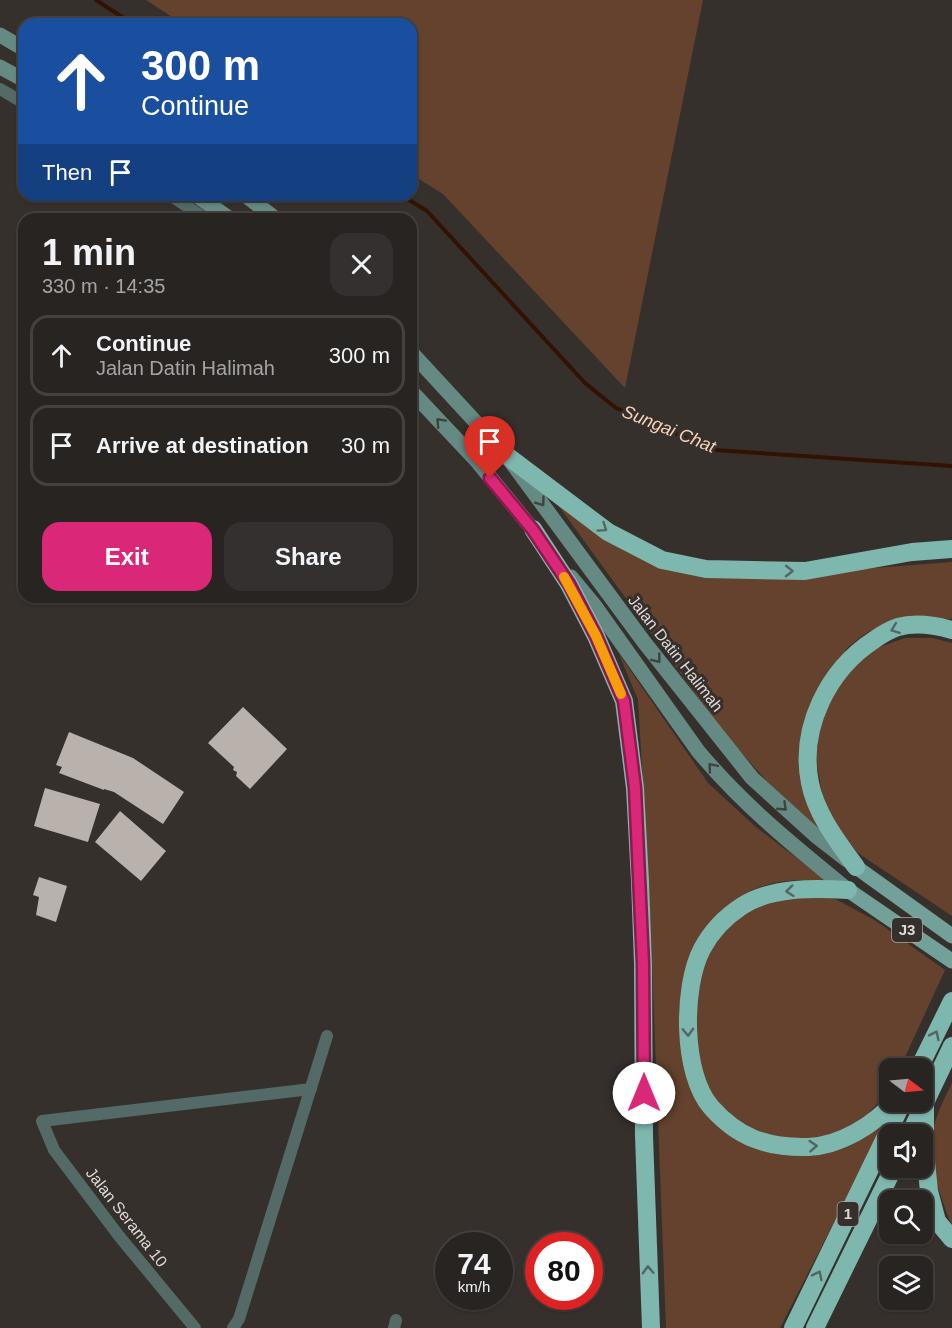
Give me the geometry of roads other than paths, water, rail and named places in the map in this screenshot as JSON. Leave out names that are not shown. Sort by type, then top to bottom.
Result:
[{"type":"highway","points":[[506,455],[608,532],[662,560],[706,569],[805,571],[912,552],[952,549]]},
{"type":"highway","points":[[533,530],[569,584],[596,636],[624,701],[635,788],[639,869],[643,964],[644,1136],[651,1328]]},
{"type":"highway","points":[[864,872],[818,807],[810,783],[807,757],[810,729],[821,702],[837,674],[858,651],[883,634],[909,625],[933,625],[952,630]]},
{"type":"highway","points":[[855,895],[818,888],[781,891],[743,905],[718,924],[701,950],[693,973],[688,998],[688,1036],[694,1075],[709,1106],[732,1127],[757,1141],[784,1148],[821,1146],[856,1134],[881,1112]]},
{"type":"highway","points":[[924,1058],[952,1001]]},
{"type":"highway","points":[[933,1088],[952,1046]]},
{"type":"highway","name":"1","points":[[792,1328],[898,1112]]},
{"type":"highway","points":[[925,1112],[925,1152],[929,1191],[937,1221],[952,1239]]},
{"type":"highway","name":"1","points":[[814,1328],[889,1178]]},
{"type":"main road","points":[[0,35],[18,46]]},
{"type":"main road","points":[[0,67],[18,77]]},
{"type":"main road","points":[[204,201],[222,213]]},
{"type":"main road","points":[[253,201],[268,213]]},
{"type":"main road","name":"Jalan Datin Halimah","points":[[417,359],[506,455],[644,642],[752,778],[816,836],[952,936]]},
{"type":"main road","name":"J3","points":[[417,397],[476,460],[595,606],[698,751],[717,774],[769,826],[855,895],[952,961]]},
{"type":"street","points":[[0,89],[18,100]]},
{"type":"street","points":[[179,201],[197,213]]},
{"type":"street","points":[[233,1328],[239,1319],[327,1036]]},
{"type":"street","name":"Jalan Serama 10","points":[[195,1328],[119,1236],[54,1149],[42,1121],[310,1089]]},
{"type":"waterway","name":"Sungai Chat","points":[[96,0],[124,18]]},
{"type":"waterway","name":"Sungai Chat","points":[[411,201],[427,211],[585,383],[616,408],[714,450],[952,466]]}]
